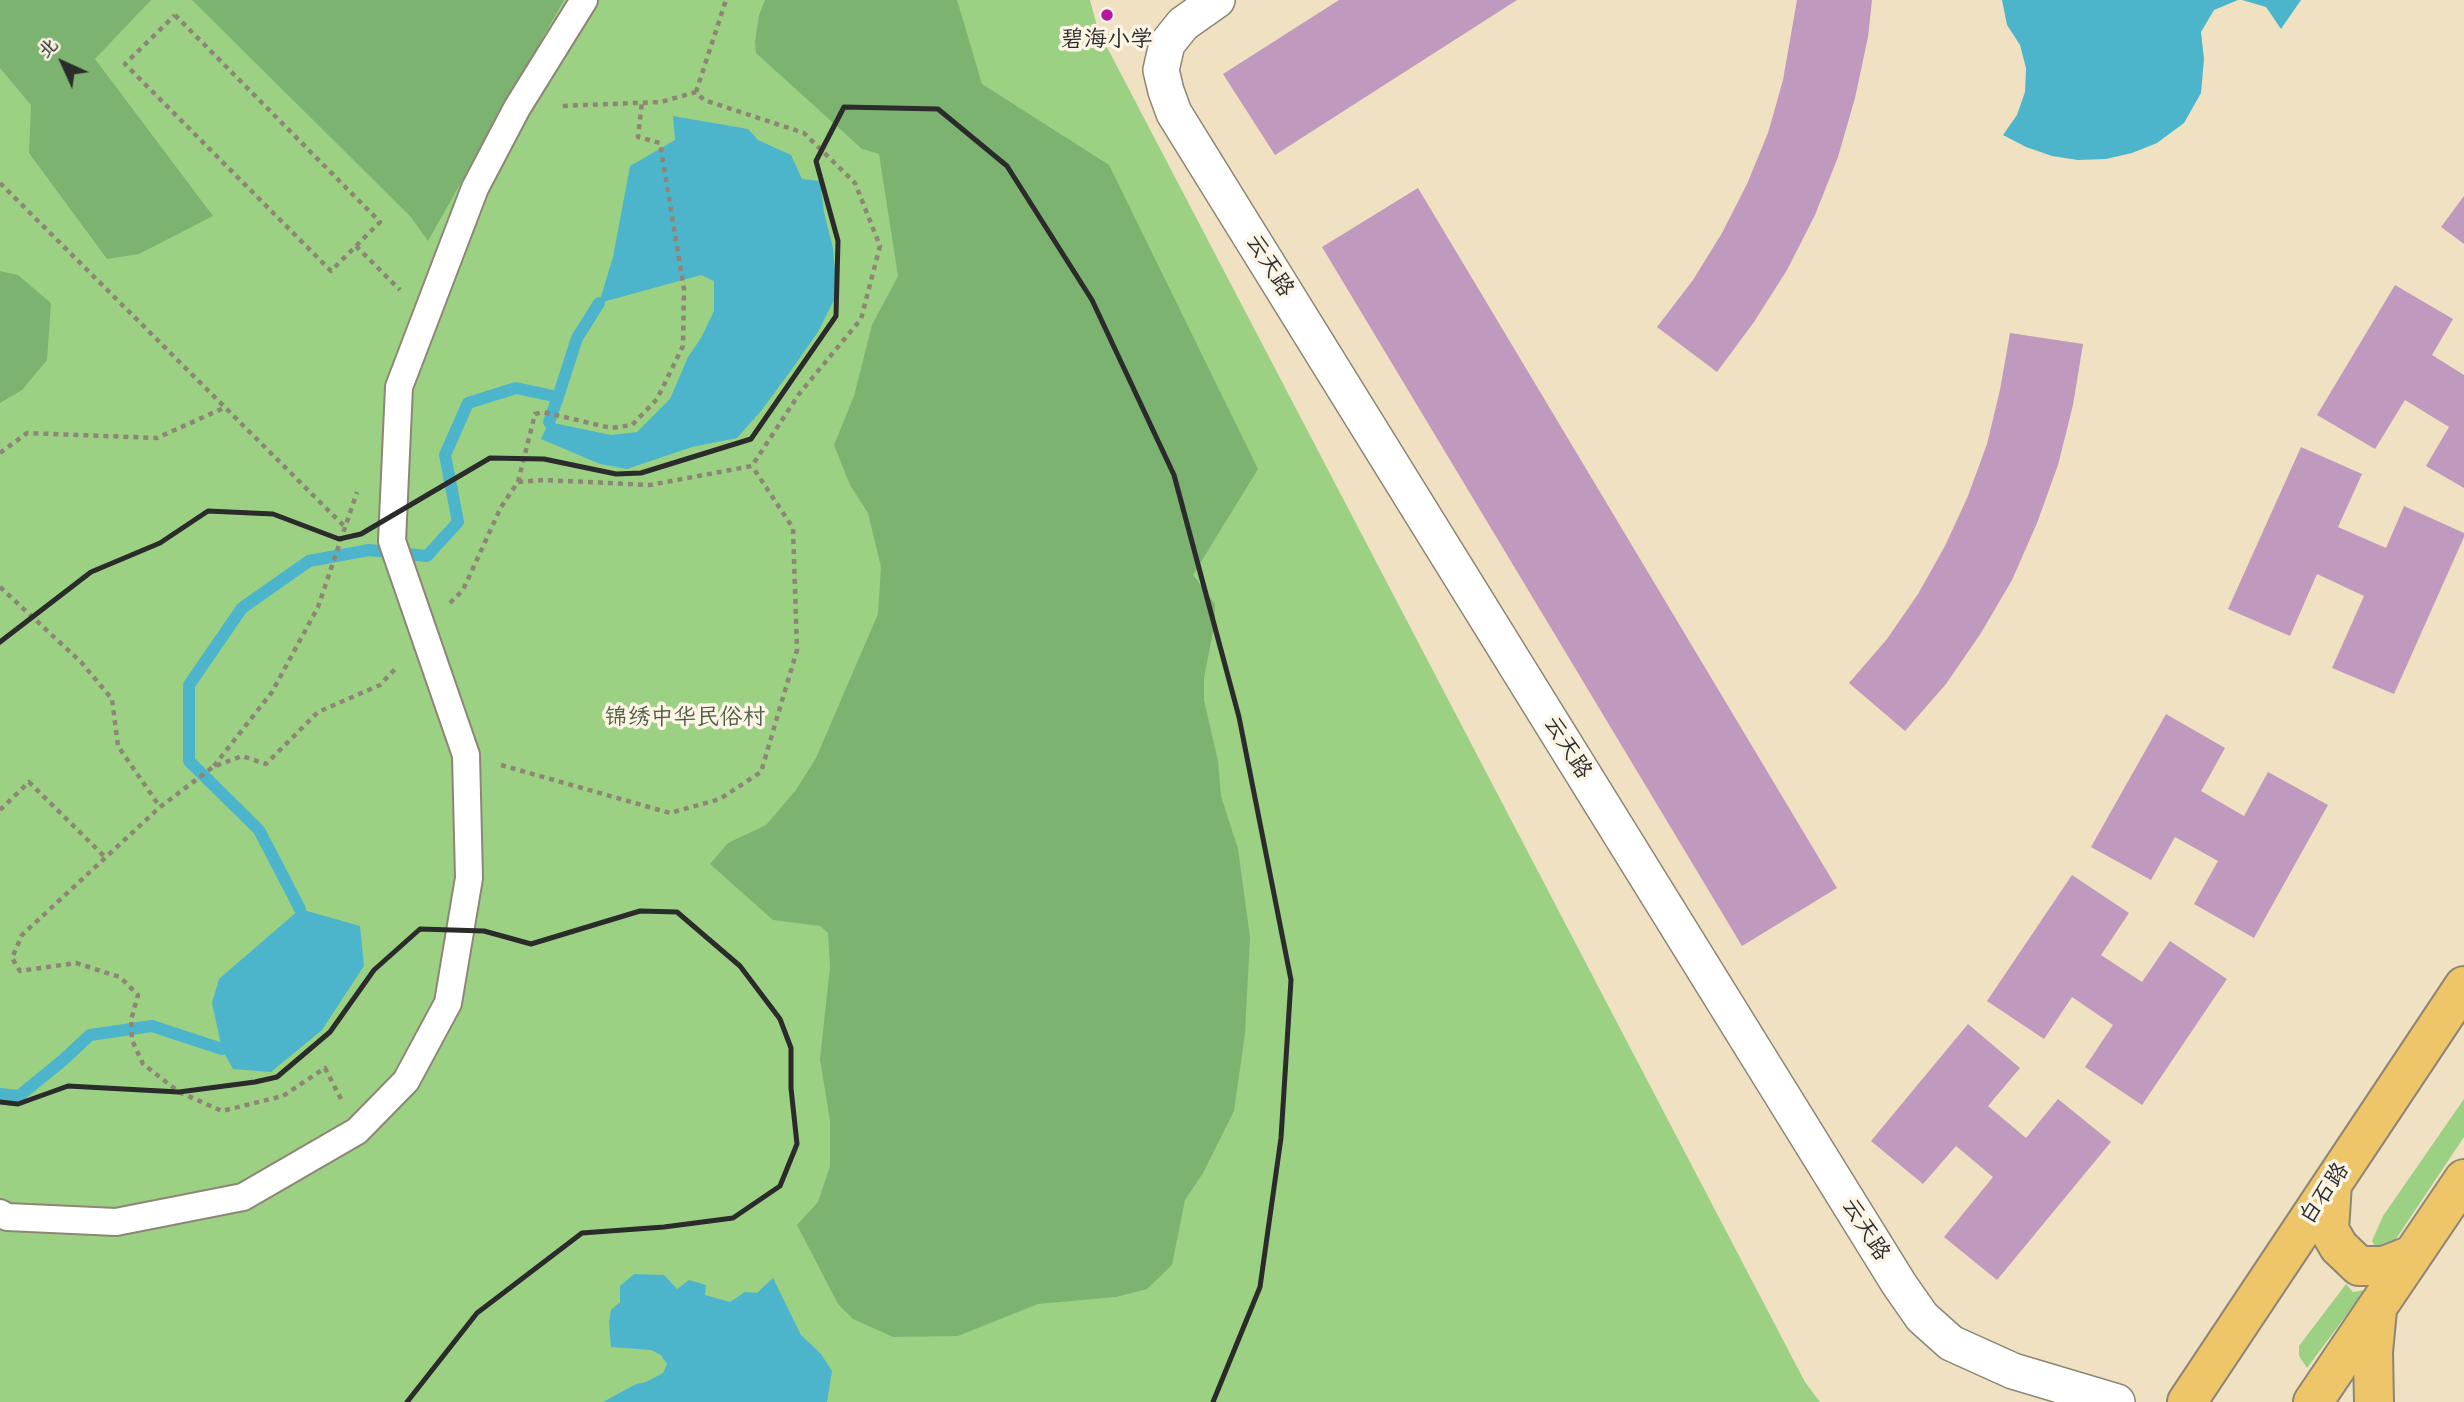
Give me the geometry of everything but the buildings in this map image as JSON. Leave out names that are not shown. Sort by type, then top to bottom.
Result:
[{"type":"main road","name":"白石路","points":[[2188,1402],[2464,986]]},
{"type":"main road","points":[[2313,1402],[2464,1179]]},
{"type":"main road","points":[[2332,1184],[2329,1230],[2339,1247],[2359,1266],[2384,1266],[2412,1255]]},
{"type":"main road","points":[[2374,1402],[2373,1352],[2378,1305]]},
{"type":"street","points":[[0,1213],[7,1217],[116,1222],[243,1198],[357,1131],[406,1081],[448,1003],[469,878],[466,755],[392,541],[399,387],[475,188],[517,108],[584,0]]},
{"type":"street","name":"云天路","points":[[1217,0],[1183,24],[1167,44],[1161,70],[1174,113],[1899,1284],[1922,1317],[1951,1343],[2013,1371],[2117,1402]]},
{"type":"path","points":[[696,92],[726,0]]},
{"type":"path","points":[[174,15],[380,222],[356,246],[331,271],[125,64],[174,15]]},
{"type":"path","points":[[517,108],[661,102],[696,92]]},
{"type":"path","points":[[518,482],[650,485],[752,466],[799,394],[861,319],[880,246],[855,183],[804,133],[704,100],[696,92]]},
{"type":"path","points":[[212,768],[242,757],[266,764],[318,712],[380,685],[424,637],[463,590],[501,507],[518,482],[535,414],[542,412],[611,428],[632,425],[657,399],[683,346],[684,289],[660,143],[638,137],[642,102]]},
{"type":"path","points":[[0,183],[344,526]]},
{"type":"path","points":[[356,246],[426,314]]},
{"type":"path","points":[[0,453],[27,433],[157,438],[226,407]]},
{"type":"path","points":[[466,755],[670,813],[720,799],[761,772],[797,650],[795,569],[793,528],[752,466]]},
{"type":"path","points":[[337,546],[318,607],[272,692],[212,768],[160,807],[22,935],[12,958],[20,971],[76,963],[120,977],[138,995],[131,1020],[132,1040],[143,1064],[179,1091],[222,1111],[284,1096],[325,1068],[357,1131]]},
{"type":"path","points":[[0,587],[81,662],[112,699],[118,746],[160,807]]},
{"type":"path","points":[[0,810],[29,782],[106,858]]},
{"type":"green space","name":"锦绣中华民俗村","points":[[0,0],[1090,0],[1098,30],[1805,1382],[1820,1402],[0,1402]]},
{"type":"green space","points":[[0,0],[151,0],[95,59],[213,216],[139,254],[107,259],[29,153],[31,105],[0,68]]},
{"type":"green space","points":[[192,0],[564,0],[428,241],[410,216]]},
{"type":"green space","points":[[765,0],[957,0],[982,84],[1109,165],[1258,469],[1193,575],[1215,604],[1214,626],[1204,678],[1204,700],[1218,761],[1221,796],[1238,849],[1250,937],[1245,1034],[1234,1111],[1203,1173],[1185,1200],[1172,1265],[1147,1289],[1116,1297],[1038,1304],[958,1336],[893,1337],[853,1319],[838,1304],[797,1225],[818,1202],[830,1166],[830,1121],[820,1059],[830,967],[828,933],[820,926],[773,920],[710,864],[728,843],[766,825],[796,790],[816,758],[878,614],[881,567],[868,513],[850,485],[834,445],[854,396],[872,325],[898,276],[879,154],[862,149],[756,53],[759,15]]},
{"type":"green space","points":[[0,271],[18,275],[51,303],[47,360],[22,390],[0,403]]},
{"type":"green space","points":[[2464,1099],[2464,1137],[2388,1251],[2377,1249],[2372,1241],[2383,1216]]},
{"type":"green space","points":[[2346,1284],[2353,1292],[2365,1290],[2307,1368],[2299,1356],[2299,1346]]},
{"type":"water","points":[[2002,0],[2238,0],[2214,10],[2201,32],[2204,59],[2201,93],[2184,123],[2157,143],[2132,153],[2106,159],[2078,160],[2052,156],[2003,135],[2017,115],[2025,92],[2026,68],[2020,45],[2007,25]]},
{"type":"water","points":[[2242,0],[2301,0],[2281,29],[2266,7]]},
{"type":"water","points":[[673,116],[748,129],[758,140],[791,155],[802,179],[820,181],[833,248],[836,282],[834,300],[818,332],[792,369],[737,438],[692,447],[627,469],[600,464],[541,439],[549,422],[611,435],[637,432],[670,399],[688,357],[714,311],[714,281],[701,275],[599,303],[613,257],[630,166],[675,140]]},
{"type":"water","points":[[300,909],[360,926],[364,966],[322,1030],[271,1072],[233,1069],[222,1049],[212,1003],[219,979]]},
{"type":"water","points":[[634,1274],[664,1275],[677,1289],[689,1280],[706,1285],[705,1295],[730,1302],[745,1292],[757,1293],[773,1278],[801,1335],[821,1354],[832,1371],[827,1402],[603,1402],[663,1373],[667,1364],[661,1355],[651,1350],[611,1347],[611,1310],[620,1302],[620,1286]]},
{"type":"waterway","points":[[558,397],[577,338],[599,303]]},
{"type":"waterway","points":[[300,909],[259,830],[189,761],[189,685],[242,608],[309,561],[369,550],[427,556],[458,522],[445,455],[468,403],[516,388],[558,397],[549,422]]},
{"type":"waterway","points":[[0,1094],[19,1096],[90,1035],[152,1026],[222,1049]]},
{"type":"railway","points":[[0,642],[91,572],[160,543],[208,511],[273,514],[339,539],[361,534],[490,458],[544,459],[616,474],[641,473],[751,439],[836,316],[838,241],[816,161],[844,107],[938,109],[1007,166],[1092,300],[1174,475],[1239,717],[1291,980],[1281,1138],[1260,1287],[1213,1402]]},
{"type":"railway","points":[[0,1102],[18,1104],[68,1086],[179,1092],[277,1077],[330,1032],[374,970],[420,929],[484,931],[531,944],[640,911],[677,912],[740,966],[780,1019],[791,1048],[791,1088],[797,1144],[780,1186],[733,1218],[664,1227],[582,1233],[477,1313],[407,1402]]},
{"type":"place","name":"碧海小学","points":[[1107,15]]}]
